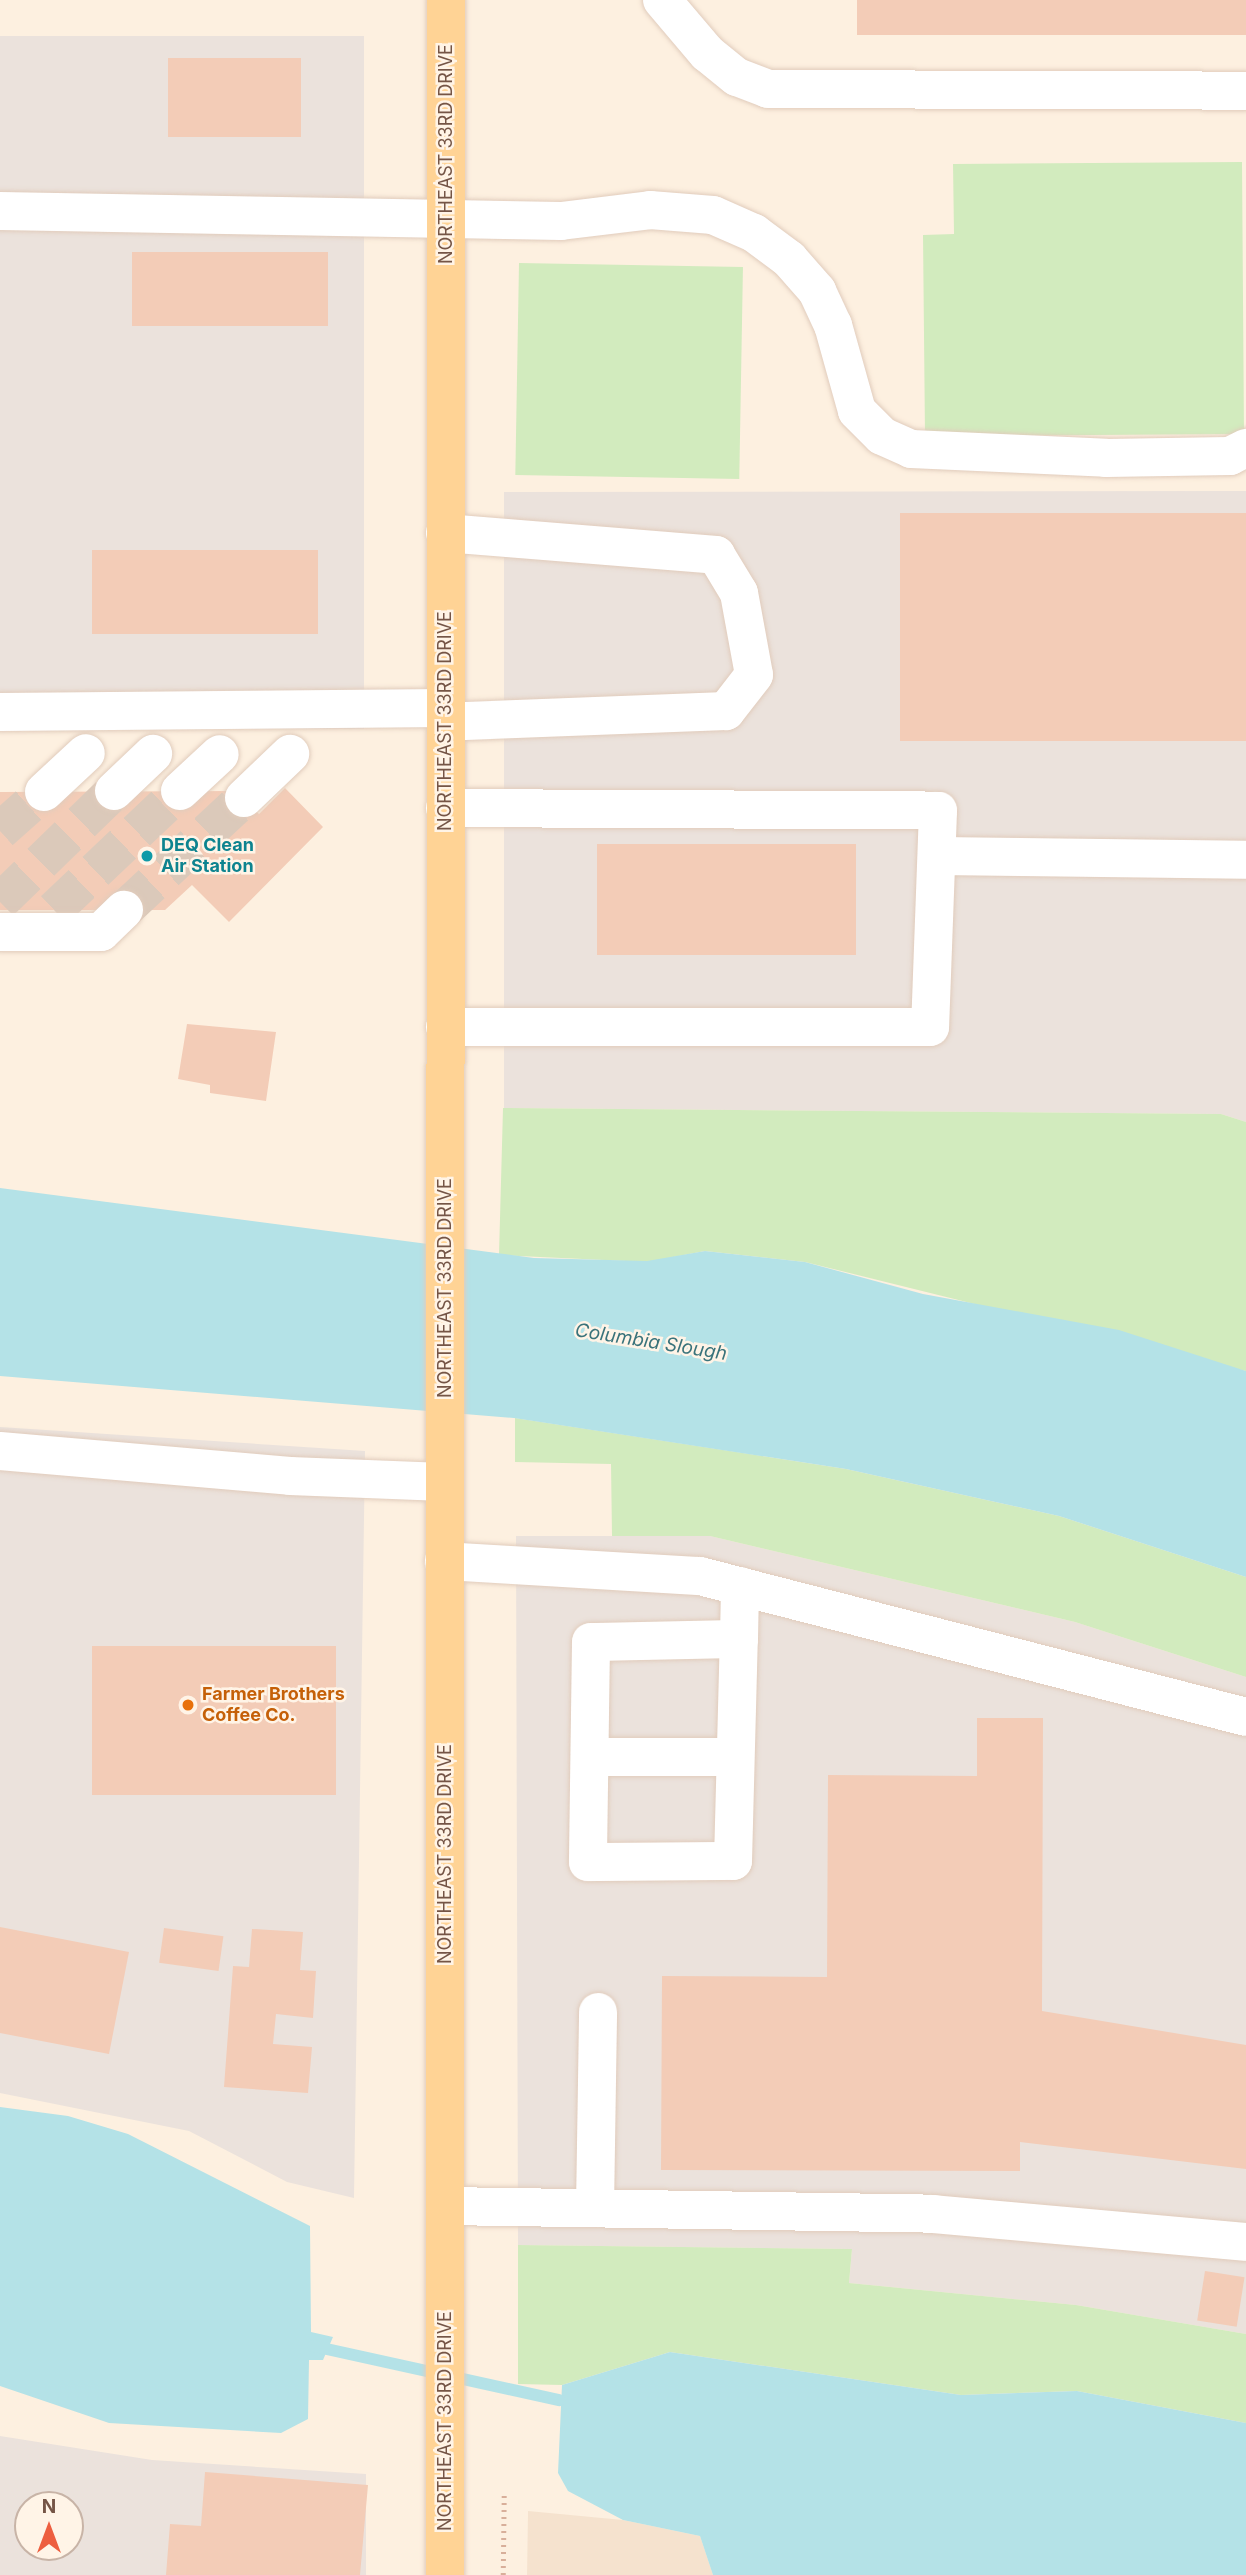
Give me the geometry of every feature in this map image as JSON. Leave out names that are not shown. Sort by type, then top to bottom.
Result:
[{"type":"main road","name":"NORTHEAST 33RD DRIVE","points":[[445,2575],[446,0]]},
{"type":"lane","points":[[662,0],[717,61],[737,77],[768,89],[1246,91]]},
{"type":"lane","points":[[0,211],[561,221],[650,210],[713,215],[754,233],[789,259],[817,291],[833,325],[857,411],[882,436],[911,449],[1106,458],[1230,456],[1246,448]]},
{"type":"lane","points":[[0,712],[445,715],[726,711],[754,675],[739,593],[716,555],[445,533]]},
{"type":"lane","points":[[44,792],[86,753]]},
{"type":"lane","points":[[114,791],[153,754]]},
{"type":"lane","points":[[180,791],[220,754]]},
{"type":"lane","points":[[244,798],[290,754]]},
{"type":"lane","points":[[445,808],[938,811],[930,1027],[663,1031],[445,1027]]},
{"type":"lane","points":[[937,856],[1246,860]]},
{"type":"lane","points":[[28,924],[101,932],[124,910]]},
{"type":"lane","points":[[0,1451],[290,1476],[444,1467]]},
{"type":"lane","points":[[444,1561],[700,1576],[1246,1717]]},
{"type":"lane","points":[[738,1639],[591,1642],[588,1862],[733,1861],[740,1586]]},
{"type":"lane","points":[[590,1757],[735,1757]]},
{"type":"lane","points":[[595,2208],[598,2012]]},
{"type":"lane","points":[[445,2206],[933,2214],[1246,2242]]},
{"type":"path","points":[[503,2575],[504,2492]]},
{"type":"shaded area","points":[[0,36],[364,36],[364,729],[0,729]]},
{"type":"shaded area","points":[[1246,491],[1246,1122],[1221,1114],[504,1108],[504,492]]},
{"type":"shaded area","points":[[0,1427],[365,1451],[354,2198],[287,2182],[189,2131],[0,2093]]},
{"type":"shaded area","points":[[516,1536],[710,1536],[1075,1622],[1246,1677],[1246,2334],[1076,2305],[849,2283],[852,2249],[518,2245]]},
{"type":"shaded area","points":[[0,2436],[152,2460],[366,2474],[366,2575],[0,2575]]},
{"type":"shaded area","points":[[528,2511],[623,2520],[700,2536],[713,2575],[527,2575]]},
{"type":"green space","points":[[1242,162],[1244,434],[925,436],[923,235],[954,234],[953,164]]},
{"type":"green space","points":[[519,263],[743,267],[739,479],[515,475]]},
{"type":"green space","points":[[503,1108],[1221,1114],[1246,1122],[1246,1371],[805,1262],[705,1251],[647,1262],[499,1255]]},
{"type":"green space","points":[[515,1418],[846,1469],[1059,1516],[1246,1577],[1246,1677],[1075,1622],[710,1536],[612,1536],[611,1464],[515,1462]]},
{"type":"green space","points":[[518,2245],[852,2249],[849,2283],[1076,2305],[1246,2334],[1246,2423],[1077,2391],[961,2395],[670,2352],[562,2385],[518,2384]]},
{"type":"water","name":"Columbia Slough","points":[[0,1188],[534,1258],[647,1261],[705,1251],[805,1262],[923,1294],[1119,1330],[1246,1371],[1246,1577],[1059,1516],[846,1469],[514,1418],[0,1376]]},
{"type":"water","points":[[0,2107],[68,2116],[128,2134],[310,2226],[311,2332],[333,2337],[323,2360],[309,2360],[308,2419],[281,2433],[109,2423],[0,2386]]},
{"type":"water","points":[[670,2352],[961,2395],[1077,2391],[1246,2423],[1246,2575],[713,2575],[700,2536],[623,2520],[568,2491],[558,2473],[562,2385]]},
{"type":"building","points":[[857,0],[1246,0],[1246,35],[857,35]]},
{"type":"building","points":[[168,58],[301,58],[301,137],[168,137]]},
{"type":"building","points":[[132,252],[328,252],[328,326],[132,326]]},
{"type":"building","points":[[900,513],[1246,513],[1246,741],[900,741]]},
{"type":"building","points":[[92,550],[318,550],[318,634],[92,634]]},
{"type":"building","name":"DEQ Clean Air Station","points":[[285,788],[323,827],[229,922],[192,885],[165,910],[0,910],[0,792],[236,791],[259,814]]},
{"type":"building","points":[[597,844],[856,844],[856,955],[597,955]]},
{"type":"building","points":[[187,1024],[276,1032],[266,1101],[210,1093],[210,1085],[178,1079]]},
{"type":"building","points":[[92,1646],[336,1646],[336,1795],[92,1795]]},
{"type":"building","points":[[977,1718],[1043,1718],[1042,2011],[1246,2045],[1246,2169],[1020,2142],[1020,2171],[661,2170],[662,1976],[827,1977],[828,1775],[977,1776]]},
{"type":"building","points":[[0,1927],[129,1952],[109,2054],[0,2033]]},
{"type":"building","points":[[164,1928],[223,1936],[219,1971],[159,1963]]},
{"type":"building","points":[[252,1929],[303,1932],[300,1970],[316,1971],[313,2018],[276,2014],[273,2044],[312,2047],[308,2093],[224,2087],[233,1966],[249,1967]]},
{"type":"building","points":[[1205,2271],[1245,2277],[1237,2327],[1197,2320]]},
{"type":"building","points":[[205,2472],[368,2485],[360,2575],[166,2575],[170,2524],[201,2526]]},
{"type":"waterway","points":[[313,2346],[559,2400]]},
{"type":"tunnel","points":[[0,902],[114,791]]},
{"type":"tunnel","points":[[54,910],[180,791]]},
{"type":"tunnel","points":[[0,831],[44,792]]},
{"type":"tunnel","points":[[124,910],[244,798]]},
{"type":"place","name":"DEQ Clean Air Station","points":[[147,856]]},
{"type":"place","name":"Farmer Brothers Coffee Co.","points":[[188,1705]]}]
